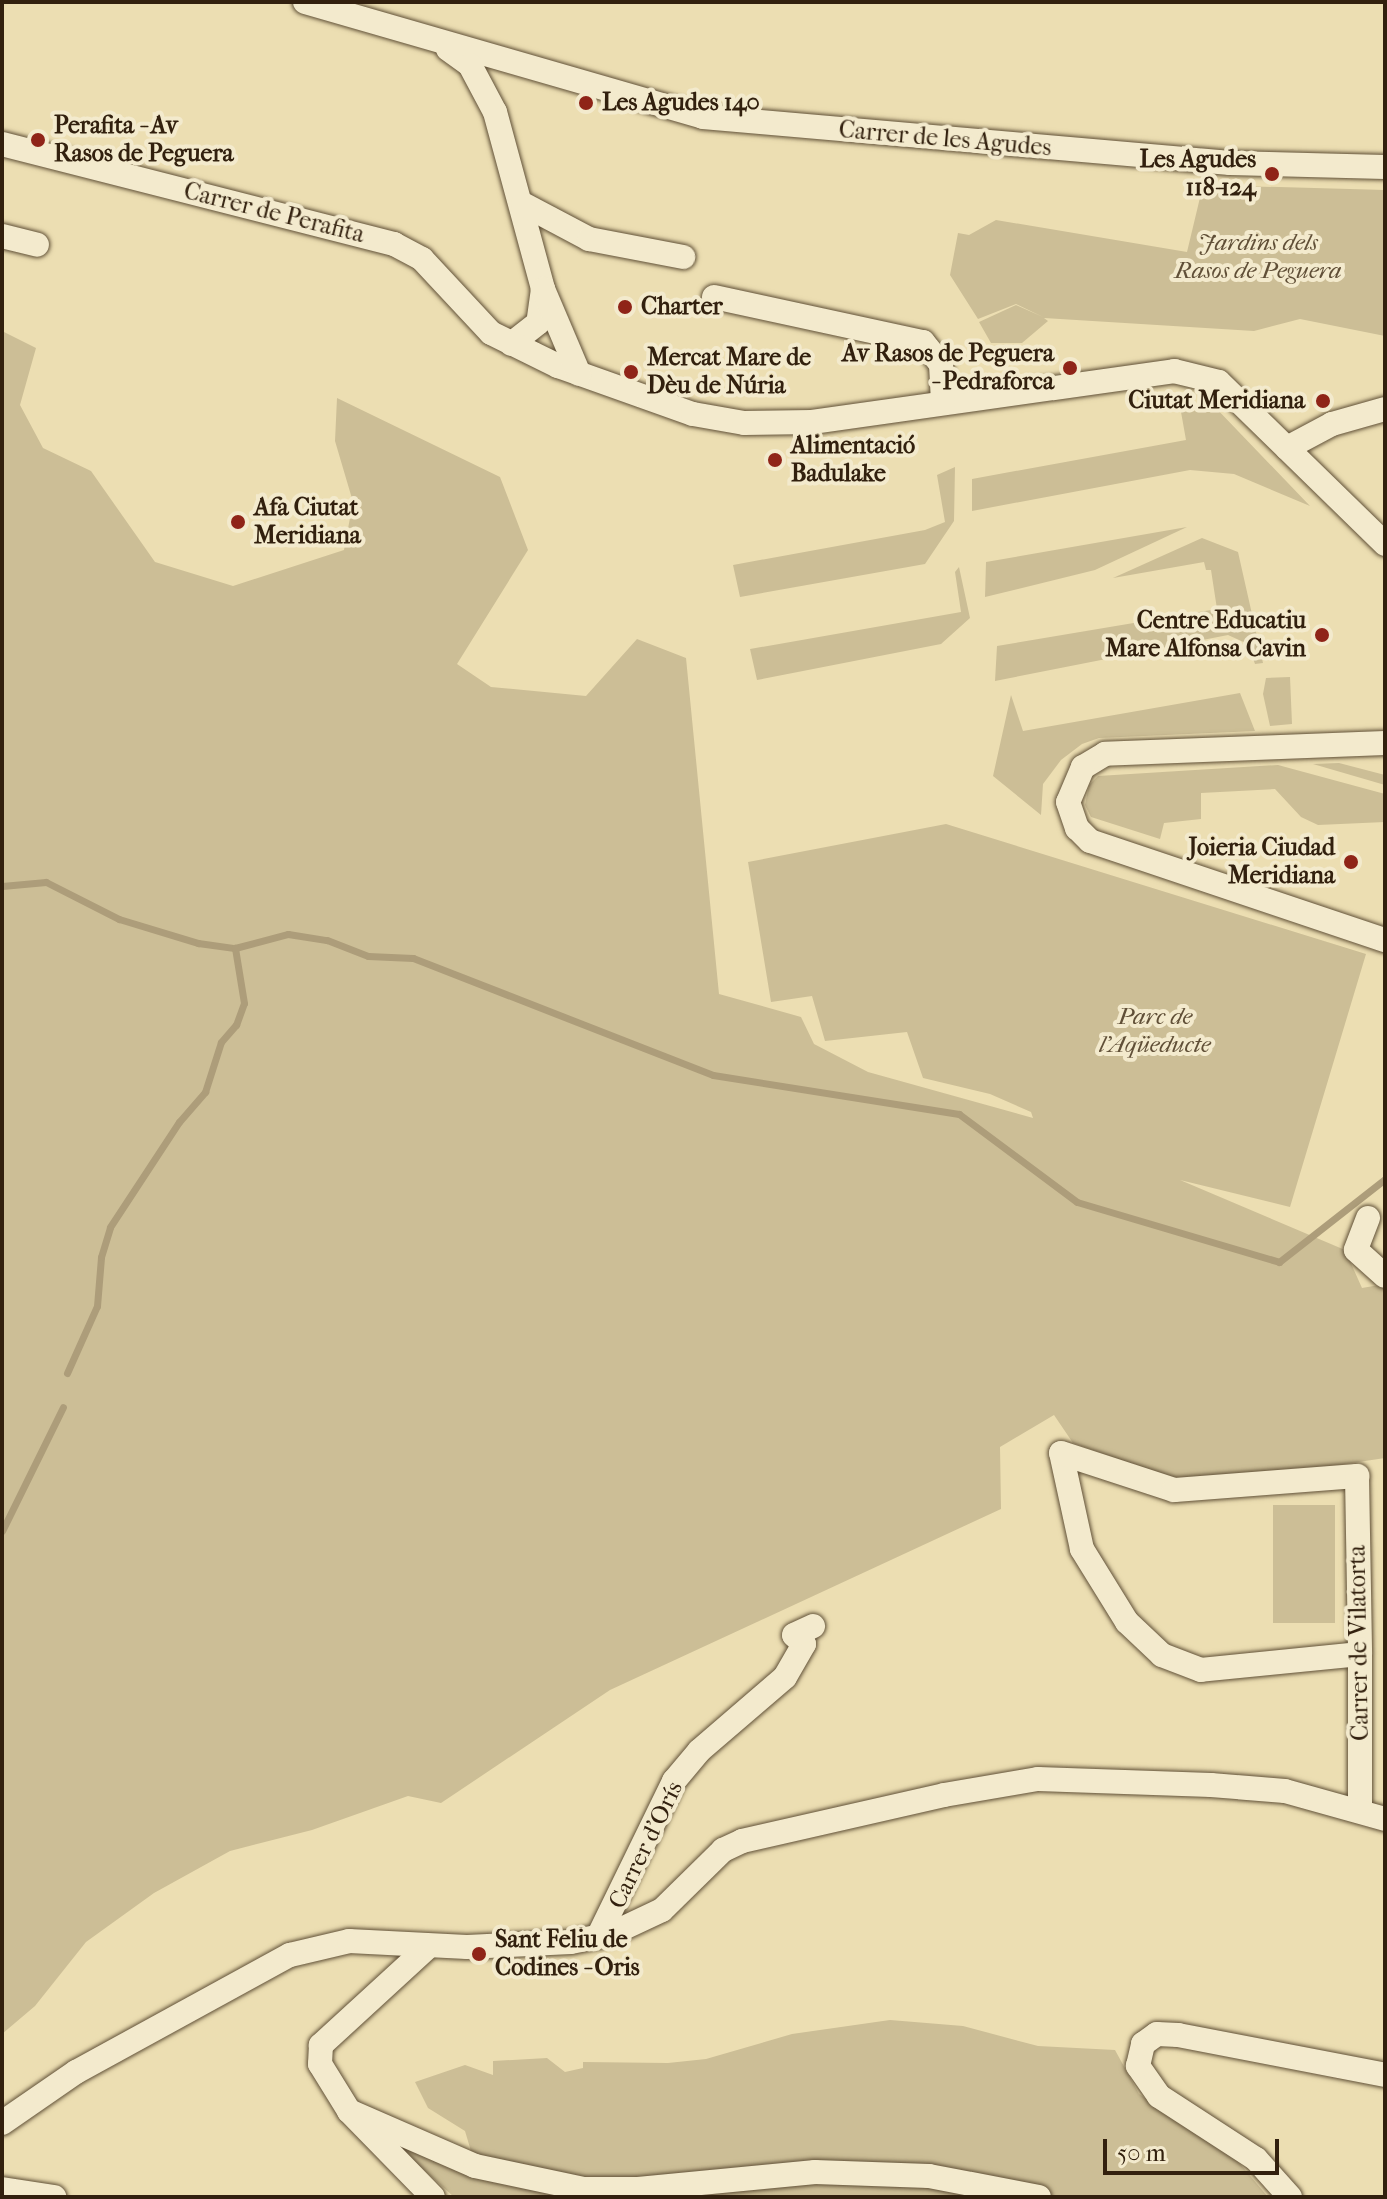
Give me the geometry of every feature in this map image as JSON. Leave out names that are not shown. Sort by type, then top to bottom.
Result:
[{"type":"street","name":"Carrer de les Agudes","points":[[305,2],[434,38],[512,66],[703,117],[1230,163],[1385,167]]},
{"type":"street","points":[[434,38],[470,65],[495,112],[523,204],[543,289],[579,374]]},
{"type":"street","points":[[495,112],[500,79],[512,66]]},
{"type":"street","name":"Carrer de Perafita","points":[[2,144],[394,244],[422,259],[478,324],[511,344],[579,374],[677,410],[744,423],[812,422],[1174,371],[1219,382],[1385,544]]},
{"type":"street","points":[[523,204],[589,239],[683,257]]},
{"type":"street","points":[[2,236],[37,245]]},
{"type":"street","points":[[511,344],[538,323],[543,289]]},
{"type":"street","points":[[714,297],[923,342],[941,364],[943,402]]},
{"type":"street","points":[[1287,448],[1332,424],[1385,409]]},
{"type":"street","points":[[1385,743],[1105,754],[1083,767],[1069,790],[1070,814],[1090,841],[1385,940]]},
{"type":"street","points":[[1368,1218],[1356,1250],[1385,1276]]},
{"type":"street","name":"Carrer de Vilatorta","points":[[1360,1654],[1201,1670],[1162,1655],[1127,1622],[1082,1549],[1061,1453],[1174,1490],[1357,1476],[1360,1654],[1360,1811]]},
{"type":"street","name":"Carrer d'Orís","points":[[598,1937],[674,1781],[699,1751],[785,1677],[804,1644],[794,1635],[813,1626]]},
{"type":"street","points":[[2,2123],[76,2072],[290,1955],[349,1941],[429,1946],[598,1937],[662,1910],[723,1850],[742,1841],[991,1786],[1072,1778],[1239,1787],[1285,1791],[1385,1819]]},
{"type":"street","points":[[429,1946],[321,2045],[320,2064],[349,2111],[433,2197]]},
{"type":"street","points":[[1290,2197],[1256,2159],[1159,2096],[1138,2066],[1143,2044],[1157,2034],[1178,2035],[1385,2075]]},
{"type":"street","points":[[349,2111],[475,2166],[584,2189],[638,2189],[815,2172],[929,2176],[1039,2197]]},
{"type":"street","points":[[2,2189],[54,2197]]},
{"type":"green space","name":"Jardins dels Rasos de Peguera","points":[[1203,185],[1385,190],[1385,336],[1300,319],[1254,331],[1044,318],[1048,321],[1022,343],[991,343],[979,322],[1016,305],[1043,317],[1016,304],[978,319],[950,275],[958,233],[969,235],[996,220],[1187,252]]},
{"type":"green space","name":"Parc de l'Aqüeducte","points":[[2,331],[36,348],[20,405],[43,448],[91,471],[155,562],[233,586],[344,550],[353,502],[335,441],[337,398],[500,477],[528,550],[457,664],[491,687],[586,696],[637,639],[686,658],[719,994],[801,1017],[814,1044],[868,1072],[1033,1118],[1031,1112],[990,1094],[923,1078],[907,1032],[825,1041],[812,996],[771,1002],[748,862],[946,824],[1366,954],[1290,1207],[1180,1180],[1345,1250],[1362,1288],[1385,1284],[1385,1458],[1239,1480],[1184,1482],[1073,1443],[1054,1415],[1000,1447],[1001,1509],[610,1690],[441,1803],[408,1796],[312,1830],[230,1851],[154,1893],[86,1942],[35,2006],[2,2034]]},
{"type":"green space","points":[[1214,406],[1310,506],[1234,474],[1190,470],[972,511],[972,479],[1186,440],[1181,412]]},
{"type":"green space","points":[[955,467],[954,521],[925,564],[740,597],[733,565],[925,530],[945,522],[937,475]]},
{"type":"green space","points":[[1187,527],[1095,570],[985,597],[986,562]]},
{"type":"green space","points":[[1202,538],[1238,552],[1263,663],[1255,664],[1248,644],[1228,635],[995,681],[997,646],[1217,609],[1211,570],[1206,570],[1204,562],[1113,578]]},
{"type":"green space","points":[[959,567],[970,618],[941,644],[757,680],[750,649],[961,612],[955,572]]},
{"type":"green space","points":[[1290,677],[1292,724],[1270,726],[1263,694],[1266,678]]},
{"type":"green space","points":[[1240,693],[1255,731],[1099,738],[1082,744],[1061,760],[1043,784],[1041,815],[993,776],[1011,695],[1023,731]]},
{"type":"green space","points":[[1339,763],[1385,775],[1385,785],[1313,764]]},
{"type":"green space","points":[[1278,765],[1385,794],[1385,822],[1318,825],[1301,817],[1275,789],[1201,793],[1201,819],[1164,823],[1160,839],[1091,817],[1085,805],[1089,785],[1098,776]]},
{"type":"green space","points":[[1273,1505],[1335,1505],[1335,1623],[1273,1623]]},
{"type":"green space","points":[[890,2020],[963,2026],[1038,2046],[1115,2050],[1139,2094],[1235,2158],[1268,2197],[454,2197],[391,2140],[473,2158],[465,2131],[428,2108],[415,2082],[465,2065],[493,2075],[493,2061],[547,2058],[565,2072],[583,2068],[583,2062],[668,2063],[706,2059],[792,2034]]},
{"type":"waterway","points":[[2,886],[46,882],[119,919],[198,943],[235,948],[288,934],[327,940],[368,956],[413,958],[713,1075],[959,1114],[1077,1202],[1279,1262],[1385,1179]]},
{"type":"waterway","points":[[67,1373],[97,1306],[101,1257],[110,1227],[179,1122],[205,1092],[221,1042],[236,1025],[244,1003],[235,948]]},
{"type":"waterway","points":[[2,1531],[63,1407]]},
{"type":"place","name":"Les Agudes 140","points":[[586,103]]},
{"type":"place","name":"Perafita - Av Rasos de Peguera","points":[[38,140]]},
{"type":"place","name":"Les Agudes 118-124","points":[[1272,174]]},
{"type":"place","name":"Charter","points":[[625,307]]},
{"type":"place","name":"Av Rasos de Peguera - Pedraforca","points":[[1070,368]]},
{"type":"place","name":"Mercat Mare de Dèu de Núria","points":[[631,372]]},
{"type":"place","name":"Ciutat Meridiana","points":[[1323,401]]},
{"type":"place","name":"Alimentació Badulake","points":[[775,460]]},
{"type":"place","name":"Afa Ciutat Meridiana","points":[[238,522]]},
{"type":"place","name":"Centre Educatiu Mare Alfonsa Cavin","points":[[1322,635]]},
{"type":"place","name":"Joieria Ciudad Meridiana","points":[[1351,862]]},
{"type":"place","name":"Sant Feliu de Codines - Oris","points":[[479,1954]]}]
